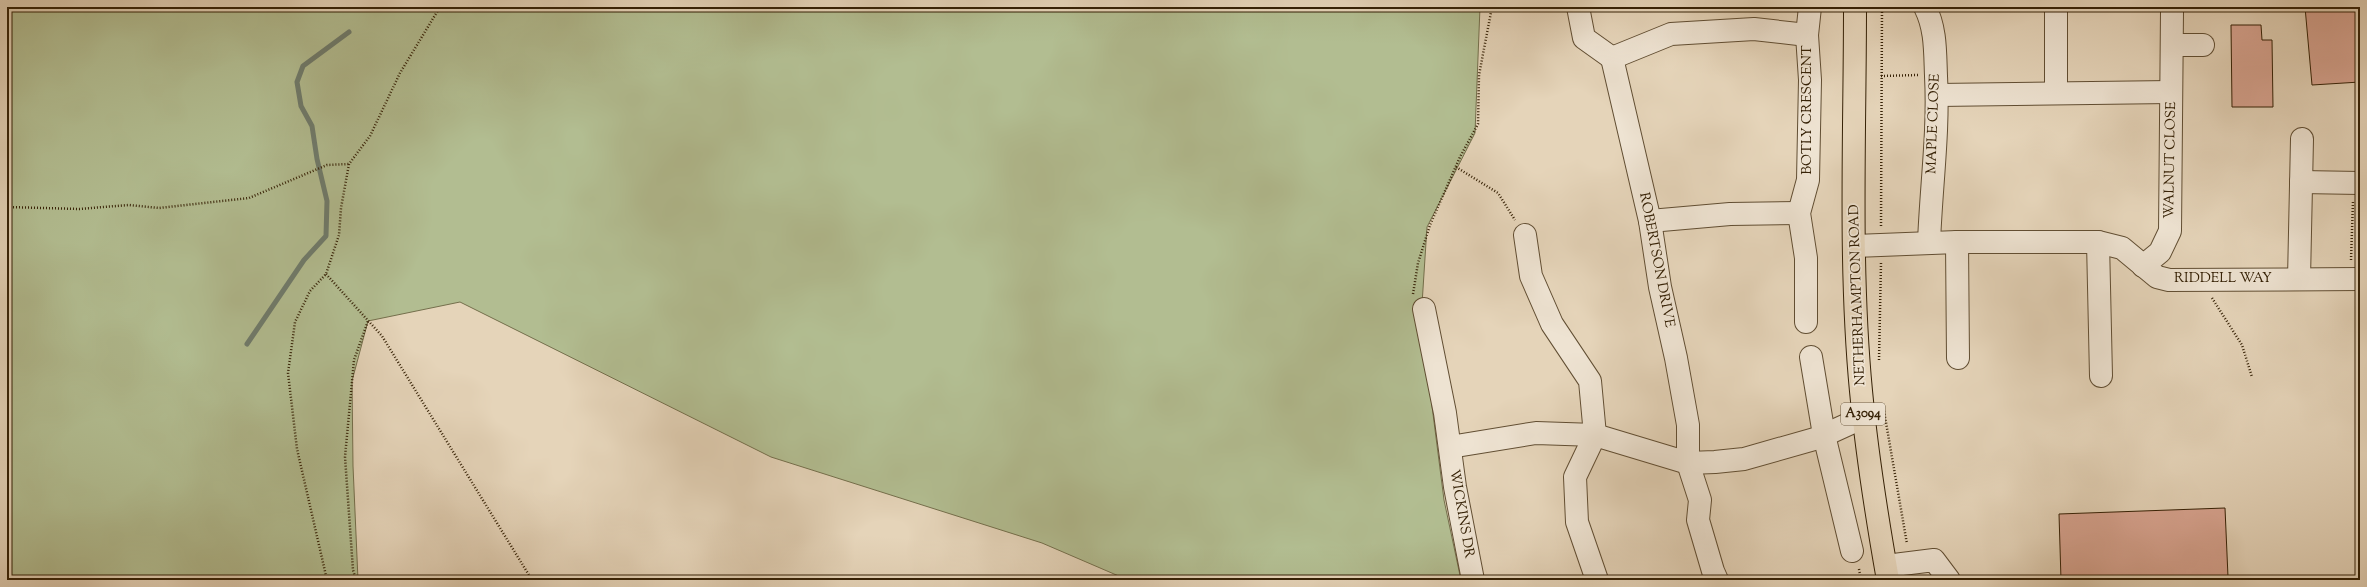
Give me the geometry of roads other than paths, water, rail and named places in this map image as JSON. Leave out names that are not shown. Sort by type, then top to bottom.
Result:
[{"type":"main road","name":"NETHERHAMPTON ROAD","points":[[1855,7],[1855,246],[1861,391],[1887,573]]},
{"type":"street","points":[[1578,7],[1584,38],[1612,58],[1672,34],[1754,29],[1807,35]]},
{"type":"street","name":"BOTLY CRESCENT","points":[[1799,213],[1808,180],[1810,80],[1807,35],[1810,7]]},
{"type":"street","name":"MAPLE CLOSE","points":[[1925,7],[1931,20],[1936,50],[1937,85],[1929,243]]},
{"type":"street","points":[[2056,7],[2056,92]]},
{"type":"street","name":"WALNUT CLOSE","points":[[2144,266],[2160,252],[2170,231],[2172,11]]},
{"type":"street","points":[[2172,45],[2203,45]]},
{"type":"street","name":"ROBERTSON DRIVE","points":[[1612,58],[1650,221],[1660,286],[1676,358],[1688,425],[1688,463],[1700,500],[1698,520],[1717,580]]},
{"type":"street","points":[[1937,85],[2056,92],[2172,92]]},
{"type":"street","points":[[2299,279],[2302,139]]},
{"type":"street","points":[[2301,182],[2357,183]]},
{"type":"street","points":[[1650,221],[1730,214],[1799,213],[1806,258],[1806,322]]},
{"type":"street","points":[[1525,235],[1531,276],[1552,324],[1590,381],[1595,435],[1575,477],[1577,522],[1597,580]]},
{"type":"street","points":[[1957,242],[1964,293],[1958,358]]},
{"type":"street","name":"RIDDELL WAY","points":[[1855,246],[1957,242],[2098,242],[2122,248],[2157,277],[2169,280],[2355,279]]},
{"type":"street","points":[[2098,242],[2101,376]]},
{"type":"street","name":"WICKINS DR","points":[[1424,309],[1446,413],[1455,487],[1473,580]]},
{"type":"street","points":[[1811,357],[1824,435],[1852,551]]},
{"type":"street","points":[[1450,447],[1536,433],[1595,435],[1688,463],[1744,459],[1824,435],[1864,417]]},
{"type":"street","points":[[1887,573],[1910,563],[1934,560],[1949,580]]},
{"type":"waterway","points":[[247,344],[304,260],[326,236],[327,201],[317,159],[312,126],[301,106],[297,82],[303,66],[349,32]]}]
